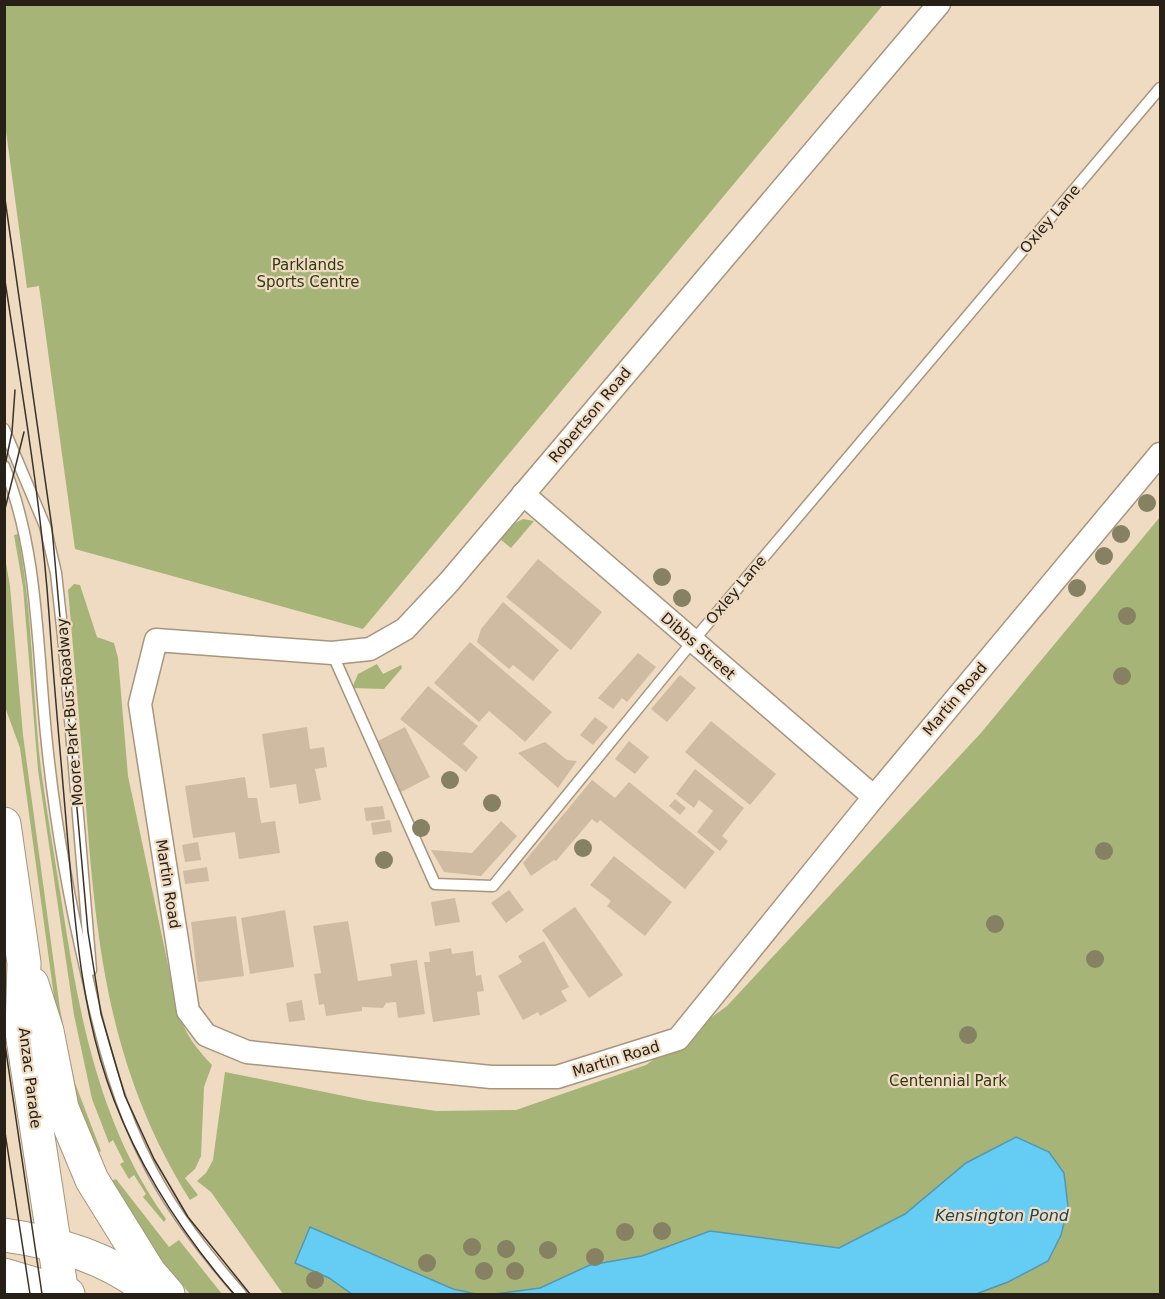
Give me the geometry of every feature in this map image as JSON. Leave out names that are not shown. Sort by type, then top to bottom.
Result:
[{"type":"main road","name":"Anzac Parade","points":[[4,824],[24,963],[22,1032],[54,1245],[64,1294]]},
{"type":"main road","points":[[24,963],[47,1030],[62,1108],[92,1180],[149,1272],[168,1294]]},
{"type":"main road","points":[[4,1235],[54,1245],[108,1265],[152,1294]]},
{"type":"main road","points":[[4,1275],[64,1294]]},
{"type":"street","name":"Robertson Road","points":[[156,640],[332,653],[370,649],[405,629],[523,494],[939,4]]},
{"type":"street","name":"Martin Road","points":[[156,640],[140,704],[188,1011],[206,1035],[246,1052],[492,1077],[557,1077],[678,1039],[874,797],[1161,454]]},
{"type":"street","name":"Dibbs Street","points":[[523,494],[874,797]]},
{"type":"lane","name":"Oxley Lane","points":[[332,653],[435,884],[493,886],[693,641],[1161,88]]},
{"type":"lane","name":"Moore Park Bus Roadway","points":[[4,429],[45,526],[58,590],[93,1004]]},
{"type":"lane","name":"Moore Park Bus Roadway","points":[[4,466],[15,496],[28,555],[56,822],[93,1004],[116,1088],[151,1170],[214,1263],[241,1294]]},
{"type":"green space","name":"Parklands Sports Centre","points":[[4,5],[883,5],[363,629],[75,549],[39,286],[27,288],[5,124]]},
{"type":"green space","name":"Centennial Park","points":[[1160,517],[1160,1294],[283,1294],[211,1192],[197,1181],[206,1173],[213,1160],[225,1072],[369,1101],[436,1111],[516,1110],[646,1065],[727,1006],[980,734]]},
{"type":"green space","points":[[523,519],[534,521],[511,548],[500,539],[515,523]]},
{"type":"green space","points":[[18,534],[27,593],[41,769],[76,987],[95,1068],[108,1107],[143,1183],[166,1219],[164,1222],[143,1197],[146,1194],[134,1175],[129,1179],[120,1164],[124,1162],[113,1140],[109,1143],[92,1099],[74,1015],[38,770],[23,587],[14,535]]},
{"type":"green space","points":[[4,552],[10,586],[23,735],[60,1009],[75,1083],[101,1151],[96,1154],[78,1110],[56,1011],[20,748],[5,707]]},
{"type":"green space","points":[[74,584],[80,585],[97,637],[114,643],[118,658],[128,776],[177,1007],[182,1024],[190,1038],[212,1065],[204,1087],[201,1156],[195,1169],[185,1178],[198,1195],[190,1200],[162,1151],[141,1102],[124,1053],[101,953],[89,848],[68,590]]},
{"type":"green space","points":[[377,664],[383,674],[401,665],[402,668],[384,689],[352,688],[358,674]]},
{"type":"green space","points":[[116,1179],[169,1247],[179,1240],[222,1294],[190,1294],[157,1256],[109,1182]]},
{"type":"water","name":"Kensington Pond","points":[[1016,1137],[1049,1152],[1064,1173],[1068,1207],[1061,1235],[1048,1261],[1008,1282],[976,1294],[494,1294],[540,1288],[590,1265],[642,1256],[710,1231],[839,1248],[905,1214],[966,1163]]},
{"type":"water","points":[[310,1227],[453,1289],[476,1294],[352,1294],[329,1278],[295,1263]]},
{"type":"building","points":[[538,559],[602,612],[571,650],[506,597]]},
{"type":"building","points":[[503,602],[559,650],[533,681],[513,665],[509,669],[477,642],[481,629]]},
{"type":"building","points":[[470,642],[552,712],[525,742],[489,711],[479,722],[434,683]]},
{"type":"building","points":[[638,653],[656,667],[627,702],[622,698],[613,709],[598,698]]},
{"type":"building","points":[[680,675],[696,688],[667,722],[651,709]]},
{"type":"building","points":[[428,686],[478,726],[463,744],[478,757],[466,772],[400,719]]},
{"type":"building","points":[[595,717],[608,727],[593,745],[580,735]]},
{"type":"building","points":[[711,721],[776,774],[750,805],[685,752]]},
{"type":"building","points":[[307,727],[310,749],[324,747],[327,767],[315,769],[321,800],[299,804],[296,784],[270,788],[262,734]]},
{"type":"building","points":[[405,727],[430,777],[401,792],[376,742]]},
{"type":"building","points":[[629,741],[649,757],[635,774],[615,759]]},
{"type":"building","points":[[545,742],[567,760],[577,761],[558,788],[518,753]]},
{"type":"building","points":[[695,769],[744,808],[722,836],[728,841],[720,851],[697,832],[713,811],[699,800],[694,808],[676,794]]},
{"type":"building","points":[[245,777],[248,798],[257,798],[261,823],[275,821],[280,853],[239,859],[235,832],[193,838],[185,786]]},
{"type":"building","points":[[592,780],[615,798],[629,782],[715,852],[685,889],[600,820],[597,823],[592,819],[556,861],[554,860],[531,876],[523,863]]},
{"type":"building","points":[[675,799],[686,808],[680,815],[669,806]]},
{"type":"building","points":[[383,806],[385,819],[366,821],[364,808]]},
{"type":"building","points":[[390,820],[392,832],[373,835],[371,823]]},
{"type":"building","points":[[501,821],[517,836],[481,876],[444,872],[431,850],[472,853]]},
{"type":"building","points":[[198,842],[201,860],[185,862],[182,845]]},
{"type":"building","points":[[614,856],[672,902],[645,936],[607,906],[611,901],[590,885]]},
{"type":"building","points":[[207,867],[209,881],[185,884],[183,871]]},
{"type":"building","points":[[509,890],[524,910],[506,923],[491,903]]},
{"type":"building","points":[[455,898],[460,922],[435,926],[431,902]]},
{"type":"building","points":[[575,907],[623,975],[589,998],[542,930]]},
{"type":"building","points":[[285,910],[294,967],[250,974],[241,918]]},
{"type":"building","points":[[236,916],[244,976],[198,982],[191,922]]},
{"type":"building","points":[[348,921],[358,981],[392,976],[390,964],[417,960],[425,1014],[398,1018],[396,1002],[386,1003],[383,1008],[362,1007],[362,1011],[326,1016],[324,1004],[319,1005],[314,974],[321,973],[313,926]]},
{"type":"building","points":[[544,941],[569,987],[561,991],[567,1001],[540,1016],[538,1012],[523,1020],[498,976],[522,962],[518,956]]},
{"type":"building","points":[[451,948],[452,954],[473,951],[476,976],[481,975],[484,991],[477,992],[480,1015],[433,1022],[424,962],[430,962],[429,952]]},
{"type":"building","points":[[302,1000],[305,1020],[289,1022],[286,1003]]},
{"type":"tram line","points":[[4,192],[52,528],[88,932],[101,1014],[125,1096],[154,1159],[188,1217],[250,1294]]},
{"type":"tram line","points":[[4,274],[41,529],[73,900],[81,968],[94,1035],[114,1100],[151,1178],[181,1226],[234,1294]]},
{"type":"tram line","points":[[4,470],[12,432],[15,390]]},
{"type":"tram line","points":[[4,513],[24,432]]},
{"type":"tram line","points":[[4,1038],[42,1294]]},
{"type":"tram line","points":[[4,1126],[30,1294]]}]
